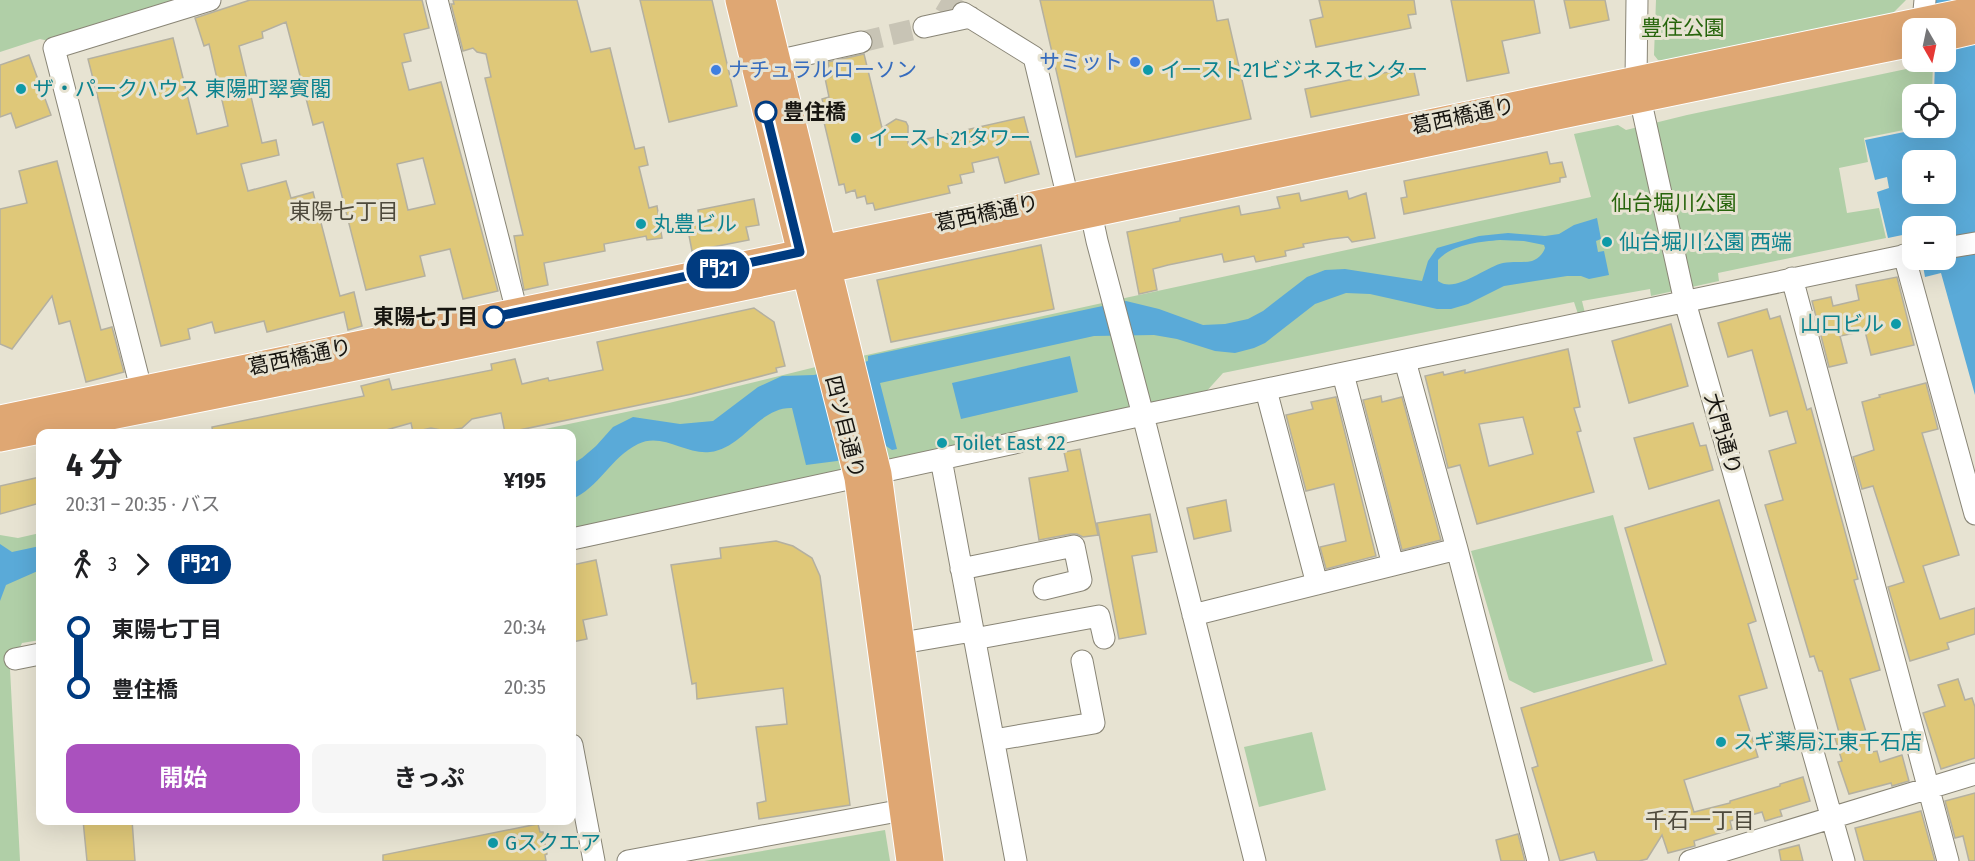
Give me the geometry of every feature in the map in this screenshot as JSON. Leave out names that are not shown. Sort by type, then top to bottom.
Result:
[{"type":"main road","name":"四ツ目通り","points":[[739,0],[815,261]]},
{"type":"main road","name":"四ツ目通り","points":[[762,0],[815,261],[867,470],[902,643],[930,861]]},
{"type":"main road","name":"葛西橋通り","points":[[1935,18],[1975,10]]},
{"type":"main road","name":"葛西橋通り","points":[[0,419],[144,400],[815,261],[1081,198],[1637,89],[1902,25]]},
{"type":"main road","points":[[1956,35],[1975,30]]},
{"type":"main road","name":"葛西橋通り","points":[[0,438],[144,400],[518,312],[815,261]]},
{"type":"main road","name":"四ツ目通り","points":[[867,470],[910,861]]},
{"type":"street","points":[[144,400],[54,48],[210,0]]},
{"type":"street","points":[[437,0],[518,312]]},
{"type":"street","name":"大門通り","points":[[1637,0],[1637,89],[1685,302],[1844,861]]},
{"type":"street","points":[[924,27],[966,15],[1034,57],[1113,302],[1255,861]]},
{"type":"street","points":[[790,58],[861,42]]},
{"type":"street","points":[[1956,246],[1975,243]]},
{"type":"street","points":[[576,538],[867,470],[941,459],[1902,256]]},
{"type":"street","points":[[1912,270],[1975,514]]},
{"type":"street","points":[[1792,278],[1948,861]]},
{"type":"street","points":[[1405,361],[1457,549],[1538,861]]},
{"type":"street","points":[[1343,374],[1393,565]]},
{"type":"street","points":[[1266,390],[1317,584]]},
{"type":"street","points":[[941,459],[1016,861]]},
{"type":"street","points":[[961,569],[1074,546],[1081,580],[1044,590]]},
{"type":"street","points":[[1193,615],[1457,549]]},
{"type":"street","points":[[902,643],[1100,616],[1104,638]]},
{"type":"street","points":[[15,659],[36,655]]},
{"type":"street","points":[[994,740],[1094,723],[1082,661]]},
{"type":"street","points":[[576,766],[594,861]]},
{"type":"street","points":[[1690,861],[1975,774]]},
{"type":"street","points":[[628,861],[687,856],[903,810]]},
{"type":"green space","points":[[0,0],[191,0],[53,42],[40,39],[0,52]]},
{"type":"green space","name":"豊住公園","points":[[1656,0],[1906,0],[1892,14],[1663,61],[1658,60],[1654,55]]},
{"type":"green space","name":"仙台堀川公園","points":[[1902,70],[1902,72],[1933,72],[1932,84],[1902,84],[1902,130],[1864,138],[1868,162],[1839,168],[1847,213],[1879,208],[1886,238],[1718,273],[1719,281],[1651,296],[1650,289],[1582,301],[1585,313],[1578,314],[1574,302],[1223,373],[1204,394],[898,457],[576,530],[576,429],[545,429],[669,403],[844,360],[1591,197],[1574,134],[1618,125],[1626,130]]},
{"type":"green space","points":[[1613,515],[1653,661],[1534,693],[1509,680],[1471,551]]},
{"type":"green space","points":[[36,534],[36,641],[22,643],[10,669],[20,861],[0,861],[0,535],[18,538]]},
{"type":"green space","points":[[1312,732],[1326,790],[1259,807],[1244,747]]},
{"type":"green space","points":[[885,830],[890,861],[704,861]]},
{"type":"water","points":[[1936,0],[1975,0],[1975,395],[1941,273],[1925,277],[1924,270],[1956,270],[1956,216],[1902,216],[1902,235],[1888,238],[1877,192],[1889,188],[1887,177],[1875,180],[1865,140],[1902,132],[1902,138],[1956,138],[1956,84],[1934,84],[1935,72],[1956,72],[1956,18],[1935,18]]},
{"type":"water","points":[[1597,218],[1601,239],[1596,241],[1598,252],[1604,251],[1609,275],[1589,279],[1581,276],[1567,276],[1504,286],[1468,304],[1451,309],[1437,309],[1370,294],[1346,293],[1315,304],[1265,343],[1235,353],[1215,351],[1177,339],[1154,335],[1094,336],[880,383],[897,449],[892,450],[886,446],[837,461],[806,465],[792,408],[780,409],[760,420],[732,443],[710,452],[656,441],[638,444],[620,457],[590,488],[576,497],[576,462],[596,446],[613,427],[633,417],[680,424],[713,421],[758,387],[782,376],[814,375],[868,361],[868,356],[1126,301],[1159,309],[1203,325],[1225,324],[1248,319],[1263,311],[1307,277],[1325,270],[1345,269],[1422,281],[1428,261],[1437,248],[1479,236],[1508,233],[1545,236],[1559,234],[1574,225]],"holes":[[[1500,240],[1544,245],[1543,252],[1532,261],[1496,265],[1453,284],[1438,281],[1438,260],[1459,247]]]},
{"type":"water","points":[[1070,356],[1078,392],[961,419],[952,383]]},
{"type":"water","points":[[0,544],[12,552],[36,547],[36,572],[6,585],[0,601]]},
{"type":"building","points":[[250,0],[422,0],[429,28],[404,34],[411,61],[402,63],[409,90],[441,82],[498,291],[463,299],[450,249],[420,256],[425,276],[366,290],[323,122],[313,125],[286,22],[262,32],[263,38],[239,46],[262,143],[276,140],[279,155],[241,164],[248,191],[286,181],[291,198],[313,192],[340,296],[354,292],[362,326],[348,330],[344,312],[267,332],[264,321],[215,333],[212,322],[188,329],[190,339],[161,346],[88,59],[173,38],[197,134],[228,126],[209,44],[204,46],[195,18]],"holes":[[[423,158],[435,204],[408,210],[397,164]]]},
{"type":"building","points":[[453,0],[577,0],[591,52],[610,48],[635,149],[644,147],[648,165],[639,167],[649,208],[657,206],[662,238],[647,240],[646,236],[604,244],[605,251],[544,263],[548,285],[524,290],[514,236],[523,235],[485,78],[491,77],[486,54],[477,52],[473,48],[463,51],[451,4],[454,4]]},
{"type":"building","points":[[640,0],[712,0],[737,106],[669,122]]},
{"type":"building","name":"イースト21ビジネスセンター","points":[[1040,0],[1213,0],[1217,21],[1228,19],[1251,119],[1076,157]]},
{"type":"building","points":[[1319,0],[1414,0],[1416,14],[1408,15],[1411,28],[1316,47],[1310,20],[1323,17]]},
{"type":"building","points":[[1451,0],[1534,0],[1540,33],[1502,41],[1509,73],[1467,81]]},
{"type":"building","points":[[1564,0],[1605,0],[1609,20],[1570,28]]},
{"type":"building","name":"イースト21タワー","points":[[864,54],[882,128],[896,119],[906,122],[908,143],[1024,117],[1039,174],[1005,183],[998,157],[972,163],[974,172],[960,175],[962,183],[948,186],[950,193],[875,210],[873,203],[867,204],[865,196],[857,198],[855,190],[846,193],[844,184],[839,185],[823,118],[827,117],[822,99],[829,97],[825,78],[831,77],[828,62]]},
{"type":"building","name":"ザ・パークハウス 東陽町翠賓閣","points":[[29,55],[51,115],[16,128],[11,113],[0,117],[0,65]]},
{"type":"building","points":[[1413,67],[1419,95],[1311,117],[1305,89]]},
{"type":"building","points":[[1547,152],[1550,164],[1562,162],[1566,177],[1560,178],[1560,182],[1404,214],[1401,198],[1407,197],[1404,181]]},
{"type":"building","points":[[57,161],[101,330],[112,327],[124,372],[86,382],[70,321],[59,324],[52,296],[12,349],[0,344],[0,209],[27,203],[19,171]]},
{"type":"building","points":[[1347,191],[1349,199],[1366,193],[1375,238],[1352,242],[1348,237],[1303,244],[1304,247],[1285,251],[1286,256],[1256,262],[1254,256],[1224,262],[1222,254],[1168,265],[1153,269],[1157,290],[1139,294],[1127,232],[1239,206],[1241,215],[1280,208],[1277,197],[1299,193],[1301,201]]},
{"type":"building","points":[[754,199],[759,225],[746,227],[749,240],[692,251],[687,225],[700,223],[698,210]]},
{"type":"building","points":[[1041,245],[1054,309],[891,342],[877,280]]},
{"type":"building","points":[[1897,277],[1914,345],[1871,355],[1865,331],[1840,336],[1847,363],[1829,367],[1812,301],[1831,297],[1833,306],[1859,300],[1856,285]]},
{"type":"building","points":[[754,308],[774,322],[785,366],[776,368],[777,372],[692,394],[524,429],[504,429],[501,413],[472,419],[462,428],[457,429],[412,429],[411,423],[390,429],[212,429],[212,427],[364,396],[361,386],[389,379],[392,390],[492,370],[491,364],[515,359],[522,384],[603,370],[597,342]]},
{"type":"building","points":[[1767,309],[1770,319],[1780,316],[1807,410],[1811,408],[1858,579],[1854,580],[1880,670],[1850,679],[1872,752],[1877,751],[1880,762],[1902,755],[1909,781],[1892,786],[1891,783],[1849,794],[1838,762],[1842,761],[1835,738],[1840,736],[1822,671],[1819,671],[1814,656],[1810,657],[1765,505],[1783,500],[1769,451],[1796,443],[1787,411],[1770,416],[1752,350],[1728,357],[1718,323]]},
{"type":"building","points":[[1671,324],[1688,386],[1629,403],[1612,341]]},
{"type":"building","points":[[1568,349],[1580,407],[1574,408],[1581,431],[1577,432],[1594,492],[1477,524],[1460,465],[1448,468],[1425,376],[1443,372],[1444,375],[1465,370],[1465,373]],"holes":[[[1523,417],[1533,454],[1489,466],[1479,424]]]},
{"type":"building","points":[[1926,383],[1938,429],[1922,433],[1959,555],[1923,566],[1940,619],[1975,608],[1975,634],[1947,643],[1949,649],[1910,661],[1888,587],[1904,582],[1873,486],[1862,489],[1853,457],[1874,450],[1862,402],[1880,397],[1879,395]]},
{"type":"building","points":[[1381,396],[1382,402],[1402,397],[1441,540],[1402,550],[1363,400]]},
{"type":"building","points":[[1336,397],[1376,556],[1326,569],[1320,547],[1346,541],[1334,484],[1306,491],[1286,415],[1313,409],[1311,402]]},
{"type":"building","points":[[1693,423],[1700,446],[1706,445],[1713,470],[1649,489],[1634,438]]},
{"type":"building","points":[[1080,449],[1098,535],[1083,537],[1071,534],[1039,540],[1029,478],[1068,471],[1064,452]]},
{"type":"building","points":[[36,478],[36,504],[0,514],[0,486]]},
{"type":"building","points":[[1226,500],[1231,531],[1194,539],[1187,508]]},
{"type":"building","points":[[1719,500],[1756,621],[1748,624],[1767,688],[1739,696],[1758,757],[1684,780],[1694,812],[1730,803],[1730,801],[1803,777],[1810,801],[1780,810],[1782,816],[1765,821],[1762,812],[1730,821],[1732,829],[1694,841],[1695,846],[1668,853],[1662,835],[1647,859],[1639,861],[1597,861],[1594,852],[1560,861],[1532,768],[1538,766],[1521,708],[1666,664],[1625,528]]},
{"type":"building","points":[[1150,514],[1157,552],[1132,556],[1146,634],[1119,639],[1097,523]]},
{"type":"building","points":[[776,541],[793,546],[812,558],[820,576],[850,805],[759,819],[757,803],[766,801],[756,727],[787,724],[783,688],[697,699],[696,683],[692,684],[671,565],[721,558],[720,548]]},
{"type":"building","points":[[596,560],[607,615],[583,620],[587,639],[576,641],[576,564]]},
{"type":"building","points":[[1958,679],[1965,700],[1972,698],[1975,707],[1975,758],[1941,769],[1923,713],[1945,706],[1938,685]]},
{"type":"building","points":[[1975,793],[1975,861],[1969,861],[1963,836],[1955,838],[1945,801]]},
{"type":"building","points":[[1921,811],[1935,861],[1864,861],[1855,828]]},
{"type":"building","points":[[83,825],[132,825],[135,861],[87,861]]},
{"type":"building","name":"Gスクエア","points":[[533,825],[538,825],[540,832],[543,832],[547,854],[545,855],[546,861],[383,861],[383,855]]},
{"type":"building","points":[[1518,834],[1525,861],[1501,861],[1496,840]]},
{"type":"building","points":[[1799,845],[1803,861],[1781,861],[1779,850]]},
{"type":"tunnel","points":[[941,0],[963,13]]},
{"type":"tunnel","points":[[861,42],[924,27]]},
{"type":"bus line","name":"門21","points":[[494,317],[800,252],[766,112]]},
{"type":"place","name":"サミット","points":[[1135,62]]},
{"type":"place","name":"ナチュラルローソン","points":[[716,70]]},
{"type":"place","name":"イースト21ビジネスセンター","points":[[1148,70]]},
{"type":"place","name":"ザ・パークハウス 東陽町翠賓閣","points":[[21,89]]},
{"type":"place","name":"豊住橋","points":[[766,112]]},
{"type":"place","name":"イースト21タワー","points":[[856,138]]},
{"type":"place","name":"丸豊ビル","points":[[641,224]]},
{"type":"place","name":"仙台堀川公園 西端","points":[[1607,242]]},
{"type":"place","name":"東陽七丁目","points":[[494,317]]},
{"type":"place","name":"山口ビル","points":[[1896,324]]},
{"type":"place","name":"Toilet East 22","points":[[942,443]]},
{"type":"place","name":"スギ薬局江東千石店","points":[[1721,742]]},
{"type":"place","name":"Gスクエア","points":[[493,843]]},
{"type":"district","name":"東陽七丁目","points":[[344,211]]},
{"type":"district","name":"千石一丁目","points":[[1700,820]]}]
